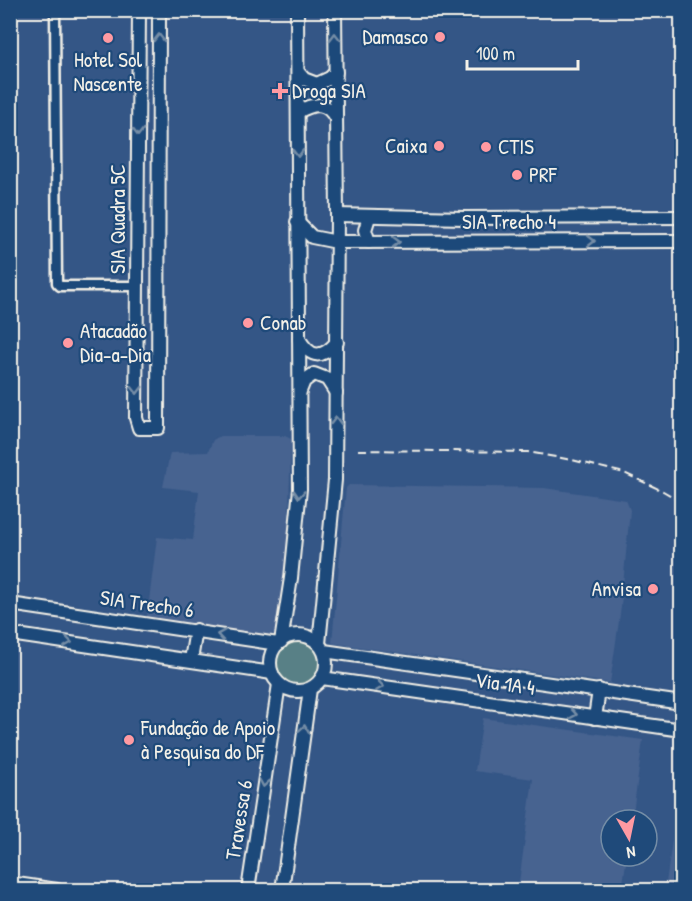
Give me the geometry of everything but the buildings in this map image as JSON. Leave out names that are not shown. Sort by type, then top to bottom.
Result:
[{"type":"main road","name":"SIA Quadra 5C","points":[[138,10],[136,418],[139,428],[158,428],[159,331]]},
{"type":"main road","points":[[137,330],[149,327],[159,331],[159,10]]},
{"type":"main road","points":[[297,10],[300,489],[291,578],[280,643],[271,658],[272,673],[279,684],[294,691],[310,689],[322,678],[326,669],[326,660],[321,647],[335,480],[337,394],[335,10]]},
{"type":"main road","points":[[139,72],[149,77],[159,72]]},
{"type":"main road","points":[[298,72],[304,79],[317,84],[330,78],[336,72]]},
{"type":"main road","points":[[138,94],[148,89],[158,93]]},
{"type":"main road","points":[[298,112],[315,104],[322,104],[328,107],[337,120]]},
{"type":"main road","points":[[337,216],[681,218]]},
{"type":"main road","points":[[369,217],[365,230],[369,242]]},
{"type":"main road","points":[[461,242],[467,231],[464,218]]},
{"type":"main road","name":"SIA Trecho 4","points":[[297,222],[312,237],[337,242],[681,240]]},
{"type":"main road","points":[[137,312],[148,318],[159,313]]},
{"type":"main road","points":[[299,339],[308,352],[319,355],[325,353],[337,342]]},
{"type":"main road","points":[[299,394],[304,381],[314,374],[327,379],[337,394]]},
{"type":"main road","name":"SIA Trecho 6","points":[[10,604],[280,643]]},
{"type":"main road","points":[[191,660],[196,630]]},
{"type":"main road","points":[[10,634],[272,673]]},
{"type":"main road","points":[[280,643],[290,637],[300,636],[310,638],[321,647]]},
{"type":"main road","name":"Via 1A 4","points":[[321,647],[681,703]]},
{"type":"main road","name":"Via 1A 4","points":[[322,678],[681,730]]},
{"type":"main road","name":"Travessa 6","points":[[248,891],[279,684]]},
{"type":"main road","points":[[282,891],[310,689]]},
{"type":"main road","points":[[595,718],[599,690]]},
{"type":"main road","points":[[10,883],[57,891]]},
{"type":"street","points":[[55,10],[56,281],[58,285],[137,286]]},
{"type":"shaded area","points":[[220,436],[285,436],[291,439],[288,545],[279,629],[271,636],[147,617],[157,537],[193,540],[199,491],[163,487],[170,453],[208,452],[213,440]]},
{"type":"shaded area","points":[[349,485],[544,488],[626,500],[630,510],[621,607],[610,683],[332,643],[346,488]]},
{"type":"shaded area","points":[[483,718],[643,740],[634,808],[599,808],[599,868],[625,868],[622,890],[518,890],[533,779],[475,771]]},
{"type":"shaded area","points":[[681,778],[681,890],[665,890]]},
{"type":"green space","points":[[299,640],[315,647],[322,663],[315,679],[299,686],[283,679],[276,663],[283,647]]},
{"type":"railway","points":[[358,450],[528,452],[624,473],[682,502]]},
{"type":"place","name":"Damasco","points":[[440,37]]},
{"type":"place","name":"Hotel Sol Nascente","points":[[108,38]]},
{"type":"place","name":"Droga SIA","points":[[280,91]]},
{"type":"place","name":"Caixa","points":[[439,146]]},
{"type":"place","name":"CTIS","points":[[486,147]]},
{"type":"place","name":"PRF","points":[[517,175]]},
{"type":"place","name":"Conab","points":[[248,323]]},
{"type":"place","name":"Atacadão Dia-a-Dia","points":[[68,343]]},
{"type":"place","name":"Anvisa","points":[[653,589]]},
{"type":"place","name":"Fundação de Apoio à Pesquisa do DF","points":[[129,740]]}]
